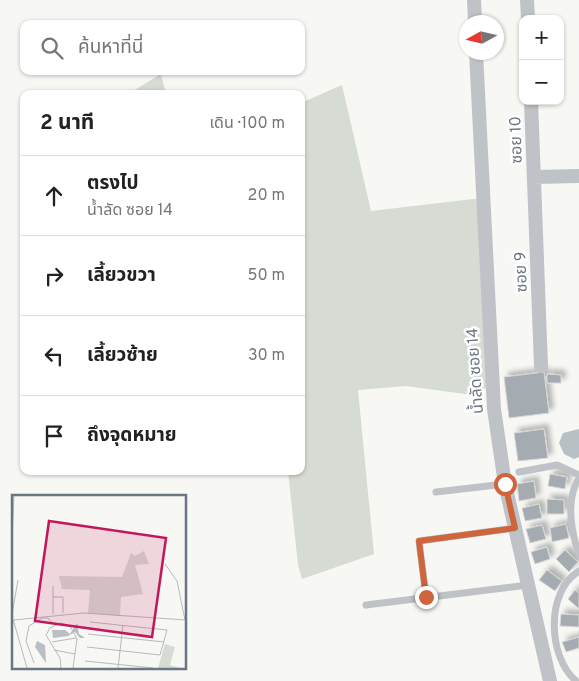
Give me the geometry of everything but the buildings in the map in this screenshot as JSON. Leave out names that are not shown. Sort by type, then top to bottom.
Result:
[{"type":"street","points":[[474,0],[475,15]]},
{"type":"street","points":[[527,0],[528,15]]},
{"type":"street","name":"น้ำลัด ซอย 14","points":[[476,60],[491,388],[505,484],[550,681]]},
{"type":"street","name":"ซอย 10","points":[[531,105],[534,177]]},
{"type":"street","points":[[534,177],[579,176]]},
{"type":"street","name":"ซอย 9","points":[[534,177],[541,366]]},
{"type":"lane","points":[[519,472],[557,465],[579,477],[571,496],[572,530],[579,555]]},
{"type":"lane","points":[[436,492],[505,484]]},
{"type":"lane","points":[[426,597],[419,541],[515,528]]},
{"type":"lane","points":[[576,681],[568,674],[556,642],[554,607],[570,578],[579,571]]},
{"type":"lane","points":[[366,605],[528,585]]},
{"type":"shaded area","points":[[159,75],[161,75],[165,90],[135,90]]},
{"type":"shaded area","points":[[342,85],[371,211],[482,198],[491,387],[465,394],[406,386],[358,390],[374,554],[302,579],[298,565],[288,475],[305,475],[305,101]]},
{"type":"shaded area","points":[[579,429],[579,457],[574,459],[564,454],[559,443],[563,433]]},
{"type":"route","points":[[426,597],[419,541],[515,528],[505,484]]}]
